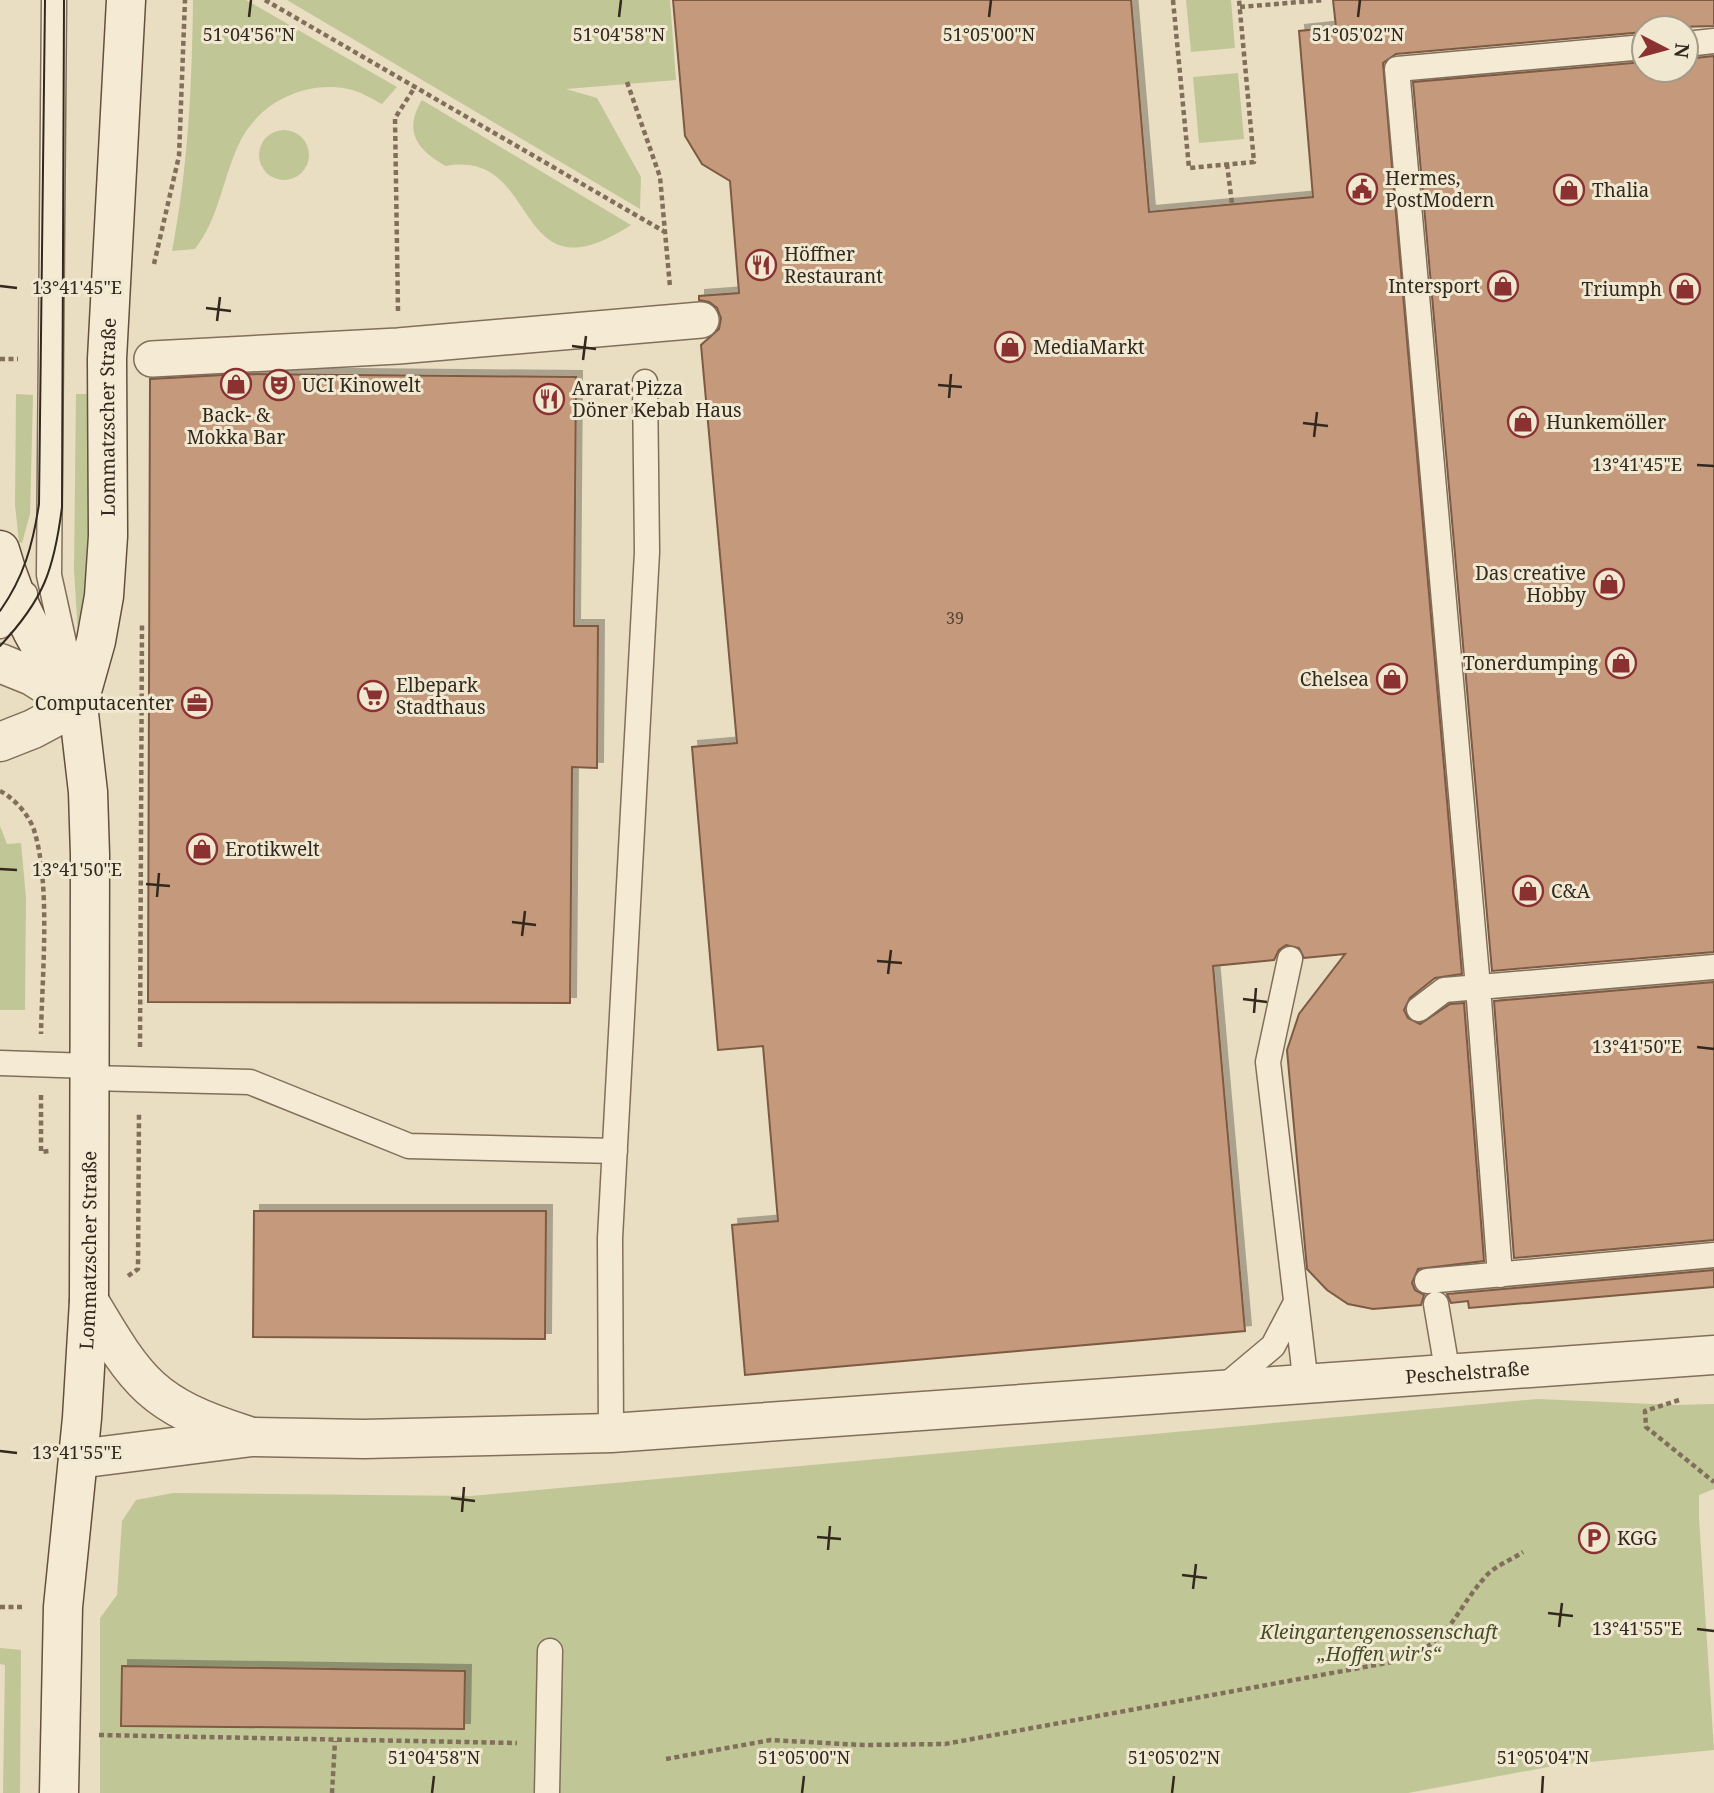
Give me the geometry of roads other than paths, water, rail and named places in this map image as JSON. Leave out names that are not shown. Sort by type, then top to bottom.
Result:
[{"type":"street","name":"Lommatzscher Straße","points":[[60,1793],[63,1608],[78,1459],[89,1301],[89,817],[78,705],[96,641],[104,596],[108,536],[107,359],[126,0]]},
{"type":"street","points":[[152,359],[398,346],[687,322]]},
{"type":"street","name":"Lommatzscher Straße","points":[[0,550],[9,616],[49,664],[78,705]]},
{"type":"street","points":[[0,663],[32,676],[78,705],[33,729],[0,742]]},
{"type":"street","points":[[89,1301],[122,1357],[165,1402],[200,1420],[252,1437]]},
{"type":"street","name":"Peschelstraße","points":[[252,1437],[365,1439],[611,1433],[1714,1355]]},
{"type":"street","points":[[78,1459],[252,1437]]},
{"type":"lane","points":[[54,0],[49,575],[78,705]]},
{"type":"lane","points":[[1500,1275],[1478,987],[1397,69],[1630,48]]},
{"type":"lane","points":[[611,1433],[610,1238],[648,552],[645,382]]},
{"type":"lane","points":[[9,616],[33,580],[50,528]]},
{"type":"lane","points":[[1290,959],[1268,1062],[1294,1306],[1306,1385]]},
{"type":"lane","points":[[1419,1009],[1444,990],[1714,967]]},
{"type":"lane","points":[[0,1063],[41,1065],[139,1080],[250,1082],[409,1146],[615,1151]]},
{"type":"lane","points":[[1448,1375],[1432,1293],[1500,1275],[1714,1255]]},
{"type":"lane","points":[[1220,1390],[1273,1346],[1294,1306]]},
{"type":"lane","points":[[547,1793],[550,1651]]},
{"type":"tram line","points":[[0,611],[26,560],[39,504],[45,0]]},
{"type":"tram line","points":[[0,646],[37,598],[55,549],[62,507],[64,0]]},
{"type":"place","name":"Hermes, PostModern","points":[[1362,189]]},
{"type":"place","name":"Thalia","points":[[1569,190]]},
{"type":"place","name":"Höffner Restaurant","points":[[761,265]]},
{"type":"place","name":"Intersport","points":[[1503,286]]},
{"type":"place","name":"Triumph","points":[[1685,289]]},
{"type":"place","name":"MediaMarkt","points":[[1010,347]]},
{"type":"place","name":"Back- & Mokka Bar","points":[[236,384]]},
{"type":"place","name":"UCI Kinowelt","points":[[279,385]]},
{"type":"place","name":"Ararat Pizza Döner Kebab Haus","points":[[549,399]]},
{"type":"place","name":"Hunkemöller","points":[[1523,422]]},
{"type":"place","name":"Das creative Hobby","points":[[1609,584]]},
{"type":"place","name":"Tonerdumping","points":[[1621,663]]},
{"type":"place","name":"Chelsea","points":[[1392,679]]},
{"type":"place","name":"Elbepark Stadthaus","points":[[373,696]]},
{"type":"place","name":"Computacenter","points":[[197,703]]},
{"type":"place","name":"Erotikwelt","points":[[202,849]]},
{"type":"place","name":"C&A","points":[[1528,891]]},
{"type":"place","name":"KGG","points":[[1594,1538]]},
{"type":"park label","name":"Kleingartengenossenschaft „Hoffen wir's“","points":[[1379,1643]]}]
